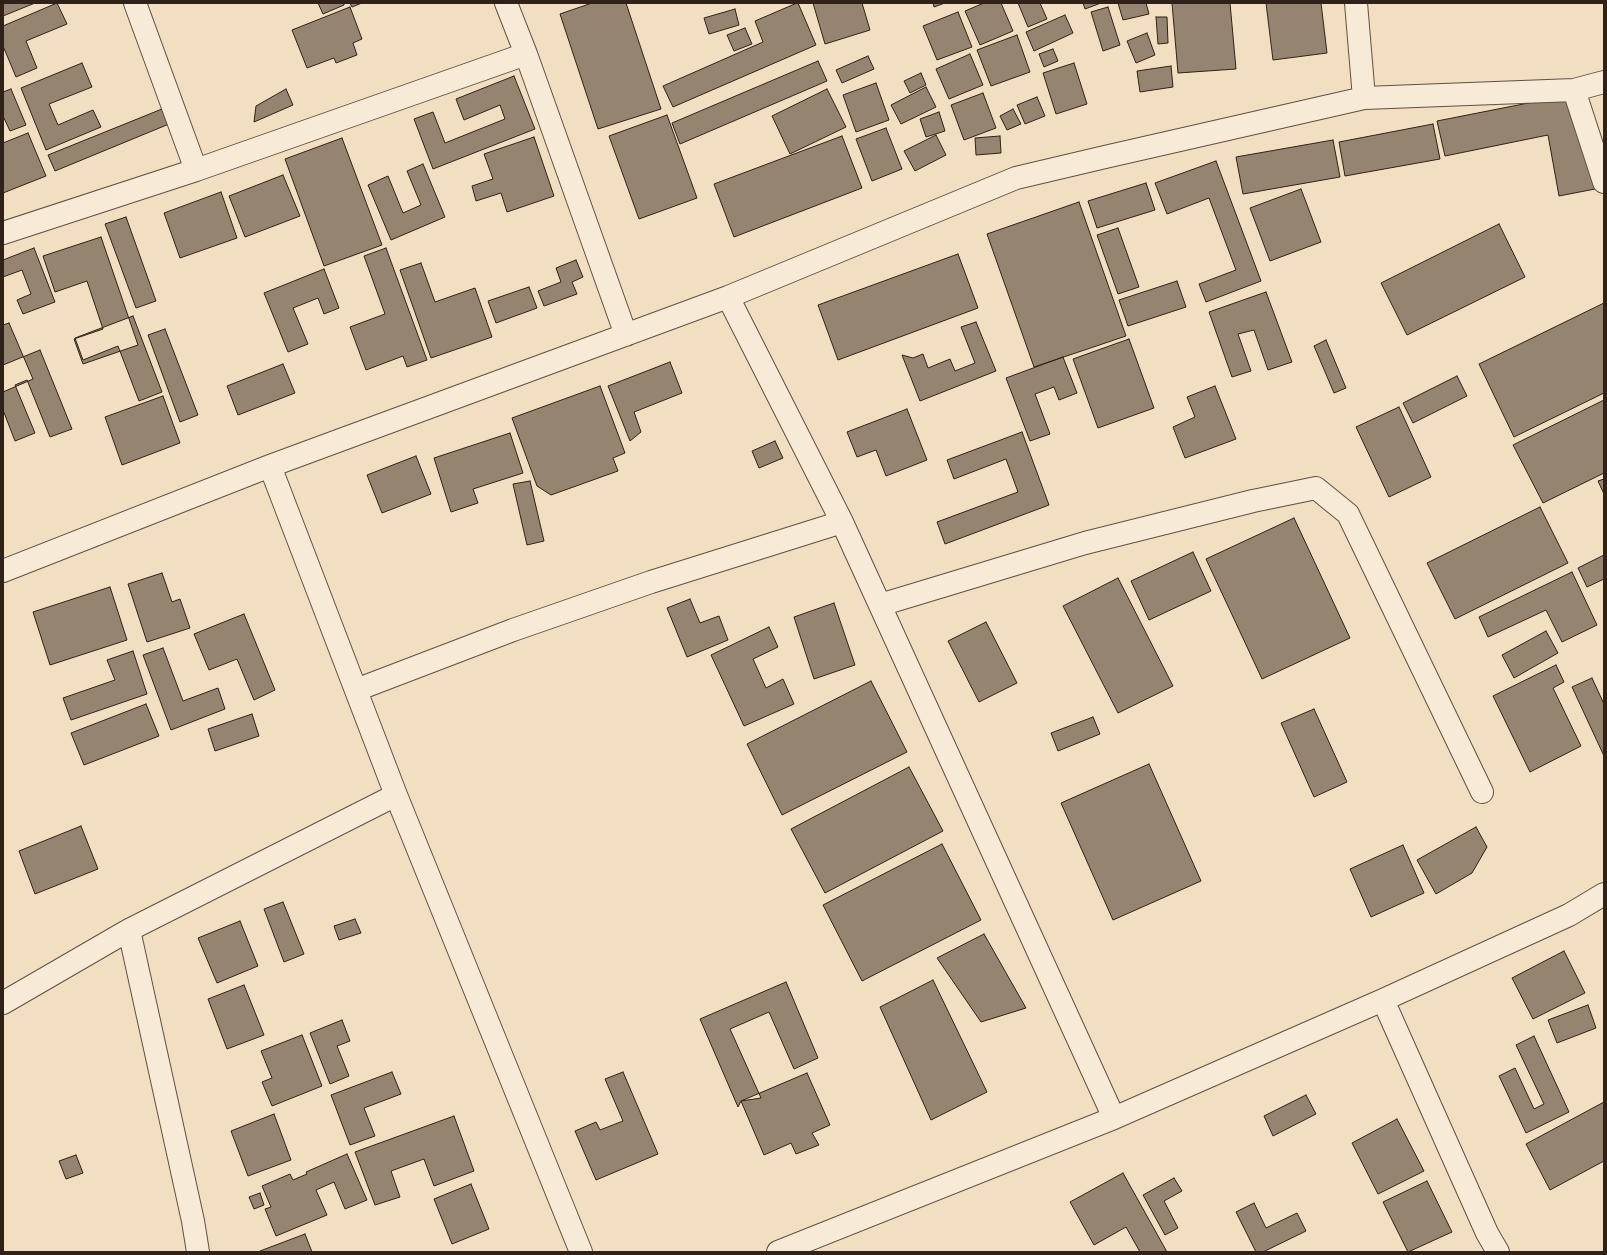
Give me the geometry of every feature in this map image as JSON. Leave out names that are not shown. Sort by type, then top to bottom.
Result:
[{"type":"street","points":[[135,3],[196,170]]},
{"type":"street","points":[[506,3],[526,54],[626,336]]},
{"type":"street","points":[[1356,3],[1364,98]]},
{"type":"street","points":[[3,233],[196,170],[526,54]]},
{"type":"street","points":[[3,571],[270,466],[626,336],[728,297],[1016,178],[1364,98],[1574,90],[1604,82]]},
{"type":"street","points":[[1574,90],[1604,182]]},
{"type":"street","points":[[728,297],[842,522],[1114,1118]]},
{"type":"street","points":[[270,466],[396,795],[581,1252]]},
{"type":"street","points":[[880,605],[1085,543],[1253,501],[1316,488],[1348,514],[1482,792]]},
{"type":"street","points":[[356,690],[513,630],[651,582],[842,522]]},
{"type":"street","points":[[3,1003],[129,930],[396,795]]},
{"type":"street","points":[[778,1252],[1114,1118],[1383,1000],[1570,915],[1604,894]]},
{"type":"street","points":[[129,930],[193,1221],[198,1252]]},
{"type":"street","points":[[1383,1000],[1487,1233],[1498,1252]]},
{"type":"building","points":[[3,3],[35,3],[3,16]]},
{"type":"building","points":[[57,3],[67,24],[26,41],[37,68],[16,77],[3,46],[3,26]]},
{"type":"building","points":[[318,3],[344,3],[344,5],[323,14]]},
{"type":"building","points":[[350,3],[362,3],[352,7]]},
{"type":"building","points":[[592,3],[626,3],[661,109],[598,129],[560,14]]},
{"type":"building","points":[[797,3],[816,45],[673,107],[663,86],[763,42],[755,21]]},
{"type":"building","points":[[813,3],[862,3],[870,30],[825,44]]},
{"type":"building","points":[[933,3],[945,3],[934,7]]},
{"type":"building","points":[[984,3],[1001,3],[1013,31],[980,45],[965,11]]},
{"type":"building","points":[[1018,3],[1040,3],[1047,19],[1028,27]]},
{"type":"building","points":[[1083,3],[1101,3],[1085,9]]},
{"type":"building","points":[[1118,3],[1146,3],[1149,14],[1123,20]]},
{"type":"building","points":[[1172,3],[1230,3],[1236,69],[1178,73]]},
{"type":"building","points":[[1266,3],[1321,3],[1327,53],[1273,60]]},
{"type":"building","points":[[350,7],[362,39],[353,43],[357,55],[336,63],[334,58],[307,68],[292,30]]},
{"type":"building","points":[[1108,7],[1120,45],[1103,51],[1091,12]]},
{"type":"building","points":[[735,9],[739,25],[709,34],[704,18]]},
{"type":"building","points":[[958,12],[972,47],[937,60],[923,26]]},
{"type":"building","points":[[1065,15],[1073,33],[1034,51],[1026,32]]},
{"type":"building","points":[[1156,17],[1167,17],[1168,43],[1158,44]]},
{"type":"building","points":[[745,28],[752,44],[734,51],[727,35]]},
{"type":"building","points":[[1147,33],[1155,55],[1136,63],[1127,41]]},
{"type":"building","points":[[1017,35],[1030,72],[991,86],[977,50]]},
{"type":"building","points":[[1053,49],[1058,61],[1044,67],[1039,54]]},
{"type":"building","points":[[970,54],[983,85],[949,99],[936,69]]},
{"type":"building","points":[[868,56],[874,69],[842,83],[836,70]]},
{"type":"building","points":[[818,61],[827,81],[680,144],[672,123]]},
{"type":"building","points":[[82,63],[92,87],[49,104],[58,125],[93,110],[101,127],[46,150],[21,88]]},
{"type":"building","points":[[1074,63],[1087,104],[1056,114],[1043,73]]},
{"type":"building","points":[[1171,66],[1173,87],[1140,92],[1137,71]]},
{"type":"building","points":[[921,73],[926,85],[910,93],[904,81]]},
{"type":"building","points":[[514,76],[535,129],[433,169],[414,119],[433,112],[445,143],[505,119],[500,105],[464,120],[456,99]]},
{"type":"building","points":[[876,83],[889,120],[856,132],[843,95]]},
{"type":"building","points":[[926,87],[936,107],[901,124],[891,105]]},
{"type":"building","points":[[11,89],[26,125],[10,131],[3,116],[3,92]]},
{"type":"building","points":[[286,89],[293,105],[254,122],[256,106]]},
{"type":"building","points":[[827,89],[846,127],[790,154],[772,116]]},
{"type":"building","points":[[983,93],[996,128],[964,140],[951,105]]},
{"type":"building","points":[[1564,96],[1581,121],[1595,189],[1559,196],[1548,135],[1445,156],[1437,121]]},
{"type":"building","points":[[1037,97],[1045,116],[1025,124],[1017,105]]},
{"type":"building","points":[[162,109],[169,124],[55,171],[48,155]]},
{"type":"building","points":[[1013,109],[1021,124],[1007,130],[1000,116]]},
{"type":"building","points":[[939,112],[945,131],[926,137],[920,119]]},
{"type":"building","points":[[667,115],[697,198],[639,219],[609,136]]},
{"type":"building","points":[[1433,124],[1440,159],[1345,176],[1339,142]]},
{"type":"building","points":[[886,128],[902,169],[872,181],[856,139]]},
{"type":"building","points":[[28,133],[46,176],[3,193],[3,143]]},
{"type":"building","points":[[936,135],[946,155],[915,171],[904,151]]},
{"type":"building","points":[[842,136],[862,188],[734,237],[714,184]]},
{"type":"building","points":[[1000,136],[1001,153],[976,155],[975,138]]},
{"type":"building","points":[[534,137],[554,196],[507,212],[501,193],[476,201],[472,186],[493,179],[484,154]]},
{"type":"building","points":[[342,138],[382,245],[324,266],[285,159]]},
{"type":"building","points":[[1333,140],[1340,177],[1243,194],[1236,157]]},
{"type":"building","points":[[1216,161],[1261,281],[1206,302],[1199,284],[1236,270],[1209,198],[1167,214],[1155,183]]},
{"type":"building","points":[[423,164],[445,217],[391,240],[368,185],[388,176],[403,213],[421,205],[407,171]]},
{"type":"building","points":[[283,175],[300,216],[245,237],[229,196]]},
{"type":"building","points":[[1146,183],[1155,210],[1097,228],[1088,201]]},
{"type":"building","points":[[1301,189],[1321,242],[1270,261],[1250,208]]},
{"type":"building","points":[[221,192],[237,238],[180,258],[164,213]]},
{"type":"building","points":[[1079,202],[1126,336],[1034,367],[987,234]]},
{"type":"building","points":[[126,217],[156,301],[136,308],[105,224]]},
{"type":"building","points":[[1499,224],[1525,277],[1407,335],[1381,283]]},
{"type":"building","points":[[1118,228],[1139,287],[1118,294],[1097,235]]},
{"type":"building","points":[[101,237],[138,345],[83,364],[74,339],[103,329],[87,281],[55,292],[43,256]]},
{"type":"building","points":[[34,248],[55,302],[23,314],[17,300],[31,294],[22,270],[3,277],[3,260]]},
{"type":"building","points":[[386,248],[427,360],[407,367],[403,356],[366,370],[350,327],[385,314],[364,256]]},
{"type":"building","points":[[958,254],[978,308],[838,360],[818,305]]},
{"type":"building","points":[[576,260],[583,277],[572,282],[577,294],[544,306],[538,291],[561,282],[556,268]]},
{"type":"building","points":[[421,263],[435,302],[475,288],[492,337],[431,358],[400,270]]},
{"type":"building","points":[[324,269],[339,308],[324,314],[318,298],[293,308],[308,344],[288,352],[264,293]]},
{"type":"building","points":[[1177,281],[1186,307],[1128,326],[1119,300]]},
{"type":"building","points":[[529,287],[537,308],[496,323],[488,301]]},
{"type":"building","points":[[1266,292],[1292,362],[1268,370],[1254,330],[1238,334],[1251,371],[1232,377],[1209,312]]},
{"type":"building","points":[[1604,303],[1604,393],[1514,437],[1479,364]]},
{"type":"building","points":[[133,316],[162,392],[139,401],[118,346],[83,360],[75,338]]},
{"type":"building","points":[[976,322],[996,371],[920,401],[902,355],[913,358],[923,354],[928,368],[950,359],[955,371],[975,363],[961,327]]},
{"type":"building","points":[[9,323],[33,379],[3,392],[3,325]]},
{"type":"building","points":[[165,329],[198,415],[180,422],[148,335]]},
{"type":"building","points":[[1129,339],[1154,408],[1098,428],[1073,359]]},
{"type":"building","points":[[1326,340],[1346,388],[1334,393],[1314,346]]},
{"type":"building","points":[[40,350],[72,429],[50,437],[27,380],[15,385],[35,433],[15,441],[3,410],[3,365]]},
{"type":"building","points":[[1063,357],[1077,393],[1059,400],[1054,387],[1035,394],[1050,434],[1030,441],[1006,378]]},
{"type":"building","points":[[670,362],[682,393],[634,412],[641,432],[630,441],[608,386]]},
{"type":"building","points":[[283,364],[295,393],[238,415],[227,386]]},
{"type":"building","points":[[1457,376],[1467,396],[1413,423],[1403,403]]},
{"type":"building","points":[[600,386],[625,453],[613,458],[618,471],[551,495],[537,486],[512,418]]},
{"type":"building","points":[[1215,386],[1236,439],[1185,458],[1173,427],[1195,417],[1187,397]]},
{"type":"building","points":[[163,396],[180,443],[122,465],[105,417]]},
{"type":"building","points":[[1604,400],[1604,473],[1543,503],[1513,445]]},
{"type":"building","points":[[1399,407],[1431,477],[1389,497],[1356,427]]},
{"type":"building","points":[[907,409],[927,460],[886,476],[876,450],[857,457],[847,432]]},
{"type":"building","points":[[1022,432],[1049,505],[945,544],[937,522],[1018,492],[1006,459],[954,479],[947,460]]},
{"type":"building","points":[[510,433],[523,473],[473,489],[478,503],[451,512],[434,458]]},
{"type":"building","points":[[775,441],[783,458],[759,468],[752,451]]},
{"type":"building","points":[[416,456],[431,494],[382,513],[367,475]]},
{"type":"building","points":[[1604,479],[1604,494],[1598,481]]},
{"type":"building","points":[[530,481],[544,541],[527,545],[513,484]]},
{"type":"building","points":[[1540,507],[1568,563],[1455,619],[1427,563]]},
{"type":"building","points":[[1294,518],[1350,638],[1262,679],[1206,559]]},
{"type":"building","points":[[1193,552],[1211,591],[1149,620],[1131,581]]},
{"type":"building","points":[[1604,555],[1604,579],[1587,587],[1578,568]]},
{"type":"building","points":[[1572,572],[1597,625],[1562,642],[1546,610],[1488,637],[1479,617]]},
{"type":"building","points":[[162,573],[172,602],[180,599],[190,628],[147,642],[128,584]]},
{"type":"building","points":[[1118,578],[1173,686],[1118,713],[1063,606]]},
{"type":"building","points":[[110,587],[127,640],[50,665],[33,612]]},
{"type":"building","points":[[690,599],[700,623],[719,616],[728,640],[687,657],[667,608]]},
{"type":"building","points":[[834,603],[855,665],[814,679],[794,617]]},
{"type":"building","points":[[244,614],[275,690],[254,700],[237,659],[209,670],[194,634]]},
{"type":"building","points":[[986,622],[1017,683],[979,702],[948,641]]},
{"type":"building","points":[[769,627],[778,647],[753,659],[766,688],[783,679],[794,704],[744,726],[711,655]]},
{"type":"building","points":[[1546,631],[1558,653],[1514,678],[1502,655]]},
{"type":"building","points":[[163,648],[183,701],[218,688],[225,709],[171,730],[143,655]]},
{"type":"building","points":[[133,651],[147,694],[71,720],[63,698],[115,680],[107,660]]},
{"type":"building","points":[[1556,665],[1564,682],[1553,688],[1581,746],[1530,772],[1493,696]]},
{"type":"building","points":[[1592,678],[1604,704],[1604,756],[1572,687]]},
{"type":"building","points":[[871,681],[907,752],[782,815],[747,744]]},
{"type":"building","points":[[146,704],[159,736],[84,765],[71,733]]},
{"type":"building","points":[[1314,709],[1347,782],[1314,797],[1281,723]]},
{"type":"building","points":[[252,714],[259,736],[215,751],[208,729]]},
{"type":"building","points":[[1093,717],[1100,734],[1058,751],[1051,733]]},
{"type":"building","points":[[1149,764],[1201,881],[1113,920],[1061,803]]},
{"type":"building","points":[[909,767],[943,831],[825,893],[791,829]]},
{"type":"building","points":[[81,826],[98,869],[35,894],[19,851]]},
{"type":"building","points":[[1476,827],[1487,847],[1472,873],[1436,894],[1417,860]]},
{"type":"building","points":[[942,844],[981,920],[862,981],[823,905]]},
{"type":"building","points":[[1403,845],[1424,893],[1371,917],[1350,869]]},
{"type":"building","points":[[283,902],[304,954],[284,962],[264,909]]},
{"type":"building","points":[[355,919],[361,933],[339,940],[334,926]]},
{"type":"building","points":[[240,921],[258,966],[217,983],[198,938]]},
{"type":"building","points":[[984,934],[1026,1008],[981,1022],[937,958]]},
{"type":"building","points":[[1564,951],[1585,993],[1533,1019],[1512,978]]},
{"type":"building","points":[[933,980],[987,1092],[931,1120],[880,1007]]},
{"type":"building","points":[[786,982],[818,1058],[794,1069],[769,1012],[730,1029],[761,1098],[741,1101],[738,1107],[700,1019]]},
{"type":"building","points":[[244,985],[264,1035],[227,1049],[208,999]]},
{"type":"building","points":[[1588,1005],[1596,1028],[1557,1043],[1548,1020]]},
{"type":"building","points":[[342,1020],[350,1041],[337,1046],[349,1076],[330,1084],[310,1033]]},
{"type":"building","points":[[302,1035],[322,1086],[272,1106],[262,1082],[272,1078],[261,1051]]},
{"type":"building","points":[[1534,1036],[1569,1112],[1526,1133],[1499,1076],[1515,1068],[1534,1109],[1544,1104],[1516,1045]]},
{"type":"building","points":[[392,1072],[401,1094],[364,1108],[375,1136],[350,1145],[331,1095]]},
{"type":"building","points":[[623,1072],[658,1154],[596,1180],[575,1131],[596,1122],[600,1130],[623,1121],[605,1079]]},
{"type":"building","points":[[807,1073],[830,1125],[812,1133],[819,1145],[796,1154],[791,1143],[764,1155],[741,1101]]},
{"type":"building","points":[[1306,1095],[1316,1114],[1273,1136],[1264,1116]]},
{"type":"building","points":[[1604,1102],[1604,1161],[1550,1190],[1526,1144]]},
{"type":"building","points":[[274,1114],[291,1160],[248,1176],[231,1131]]},
{"type":"building","points":[[454,1116],[474,1171],[434,1186],[424,1159],[391,1171],[400,1197],[375,1205],[355,1152]]},
{"type":"building","points":[[1397,1119],[1424,1171],[1378,1194],[1352,1143]]},
{"type":"building","points":[[347,1154],[367,1200],[345,1209],[334,1182],[316,1190],[327,1215],[276,1236],[265,1209],[271,1207],[262,1186],[290,1174],[293,1180],[307,1174],[306,1172]]},
{"type":"building","points":[[76,1155],[83,1173],[66,1179],[59,1161]]},
{"type":"building","points":[[1123,1173],[1167,1252],[1140,1252],[1126,1227],[1094,1245],[1070,1202]]},
{"type":"building","points":[[1174,1178],[1182,1191],[1164,1201],[1178,1228],[1165,1235],[1143,1195]]},
{"type":"building","points":[[1427,1181],[1452,1232],[1408,1252],[1383,1202]]},
{"type":"building","points":[[471,1184],[489,1229],[452,1244],[434,1199]]},
{"type":"building","points":[[260,1193],[264,1205],[254,1209],[249,1197]]},
{"type":"building","points":[[1254,1203],[1266,1228],[1297,1213],[1306,1231],[1263,1252],[1256,1252],[1236,1212]]},
{"type":"building","points":[[305,1234],[312,1252],[260,1251]]}]
